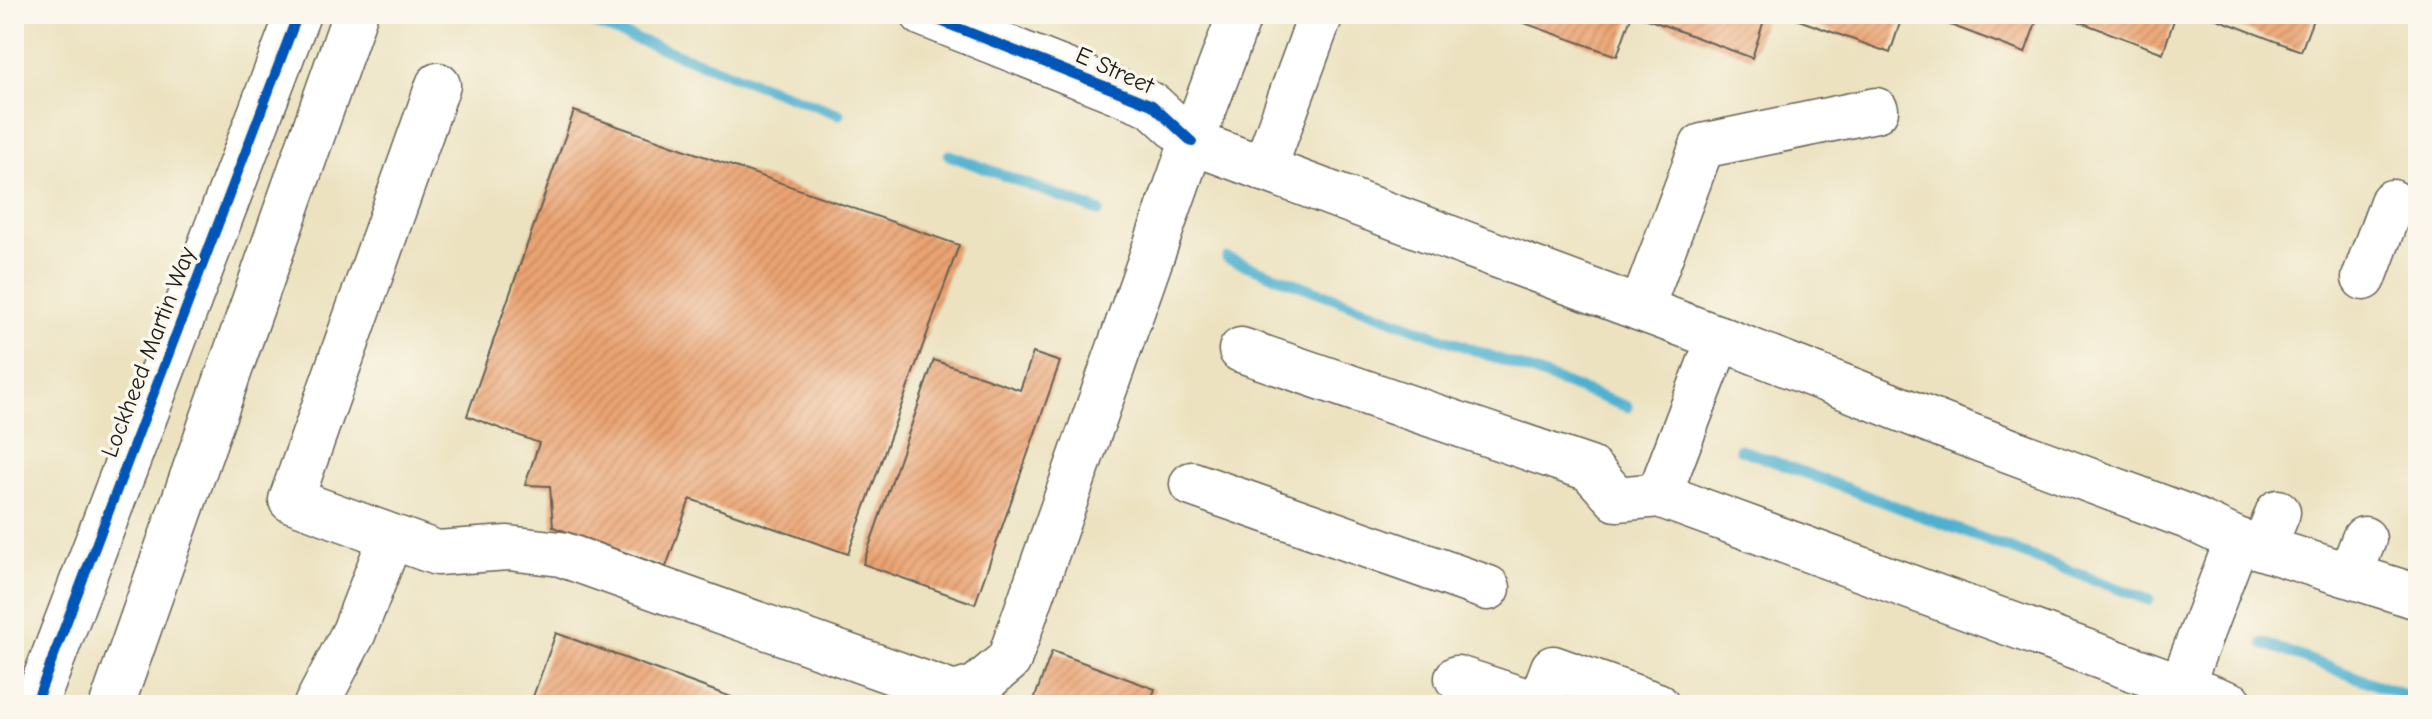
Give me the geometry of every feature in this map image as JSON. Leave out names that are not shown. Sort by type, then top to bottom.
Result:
[{"type":"street","name":"Lockheed Martin Way","points":[[35,705],[298,14]]},
{"type":"street","points":[[112,705],[355,14]]},
{"type":"street","name":"E Street","points":[[923,14],[1152,105],[1192,142]]},
{"type":"street","points":[[438,85],[291,500],[437,553],[508,548],[561,554],[954,694],[977,687],[1009,660],[1240,14]]},
{"type":"street","points":[[1264,169],[1321,14]]},
{"type":"street","points":[[1641,309],[1702,146],[1876,110]]},
{"type":"street","points":[[1192,142],[1719,338],[1781,349],[1873,379],[2194,499],[2260,533],[2357,557],[2418,597]]},
{"type":"street","points":[[2364,278],[2392,202]]},
{"type":"street","points":[[1659,495],[1719,338]]},
{"type":"street","points":[[1241,350],[1590,469],[1617,499],[1659,495],[2232,705]]},
{"type":"street","points":[[1192,484],[1488,588]]},
{"type":"street","points":[[2181,687],[2260,533]]},
{"type":"street","points":[[316,705],[354,632],[391,537]]},
{"type":"street","points":[[1457,678],[1539,705],[1553,668],[1657,705]]},
{"type":"building","points":[[1499,14],[1632,14],[1617,56]]},
{"type":"building","points":[[1634,14],[1766,14],[1752,58]]},
{"type":"building","points":[[1782,14],[1903,14],[1890,53]]},
{"type":"building","points":[[1921,14],[2039,14],[2025,53]]},
{"type":"building","points":[[2059,14],[2176,14],[2163,53]]},
{"type":"building","points":[[2204,14],[2315,14],[2301,51]]},
{"type":"building","points":[[574,111],[959,245],[848,554],[690,499],[666,567],[553,527],[550,486],[525,485],[539,443],[467,416]]},
{"type":"building","points":[[1033,353],[1060,362],[975,604],[863,564],[934,360],[1020,390]]},
{"type":"building","points":[[556,633],[753,705],[530,705]]},
{"type":"building","points":[[1052,651],[1155,689],[1149,705],[1032,705]]},
{"type":"building","points":[[993,694],[1022,705],[989,705]]},
{"type":"waterway","points":[[569,14],[839,114]]},
{"type":"waterway","points":[[949,155],[1099,211]]},
{"type":"waterway","points":[[1227,258],[1628,407]]},
{"type":"waterway","points":[[1740,449],[2149,600]]},
{"type":"waterway","points":[[2263,643],[2418,700]]},
{"type":"cycle path","points":[[35,705],[298,14]]},
{"type":"cycle path","points":[[923,14],[1152,105],[1192,142]]}]
